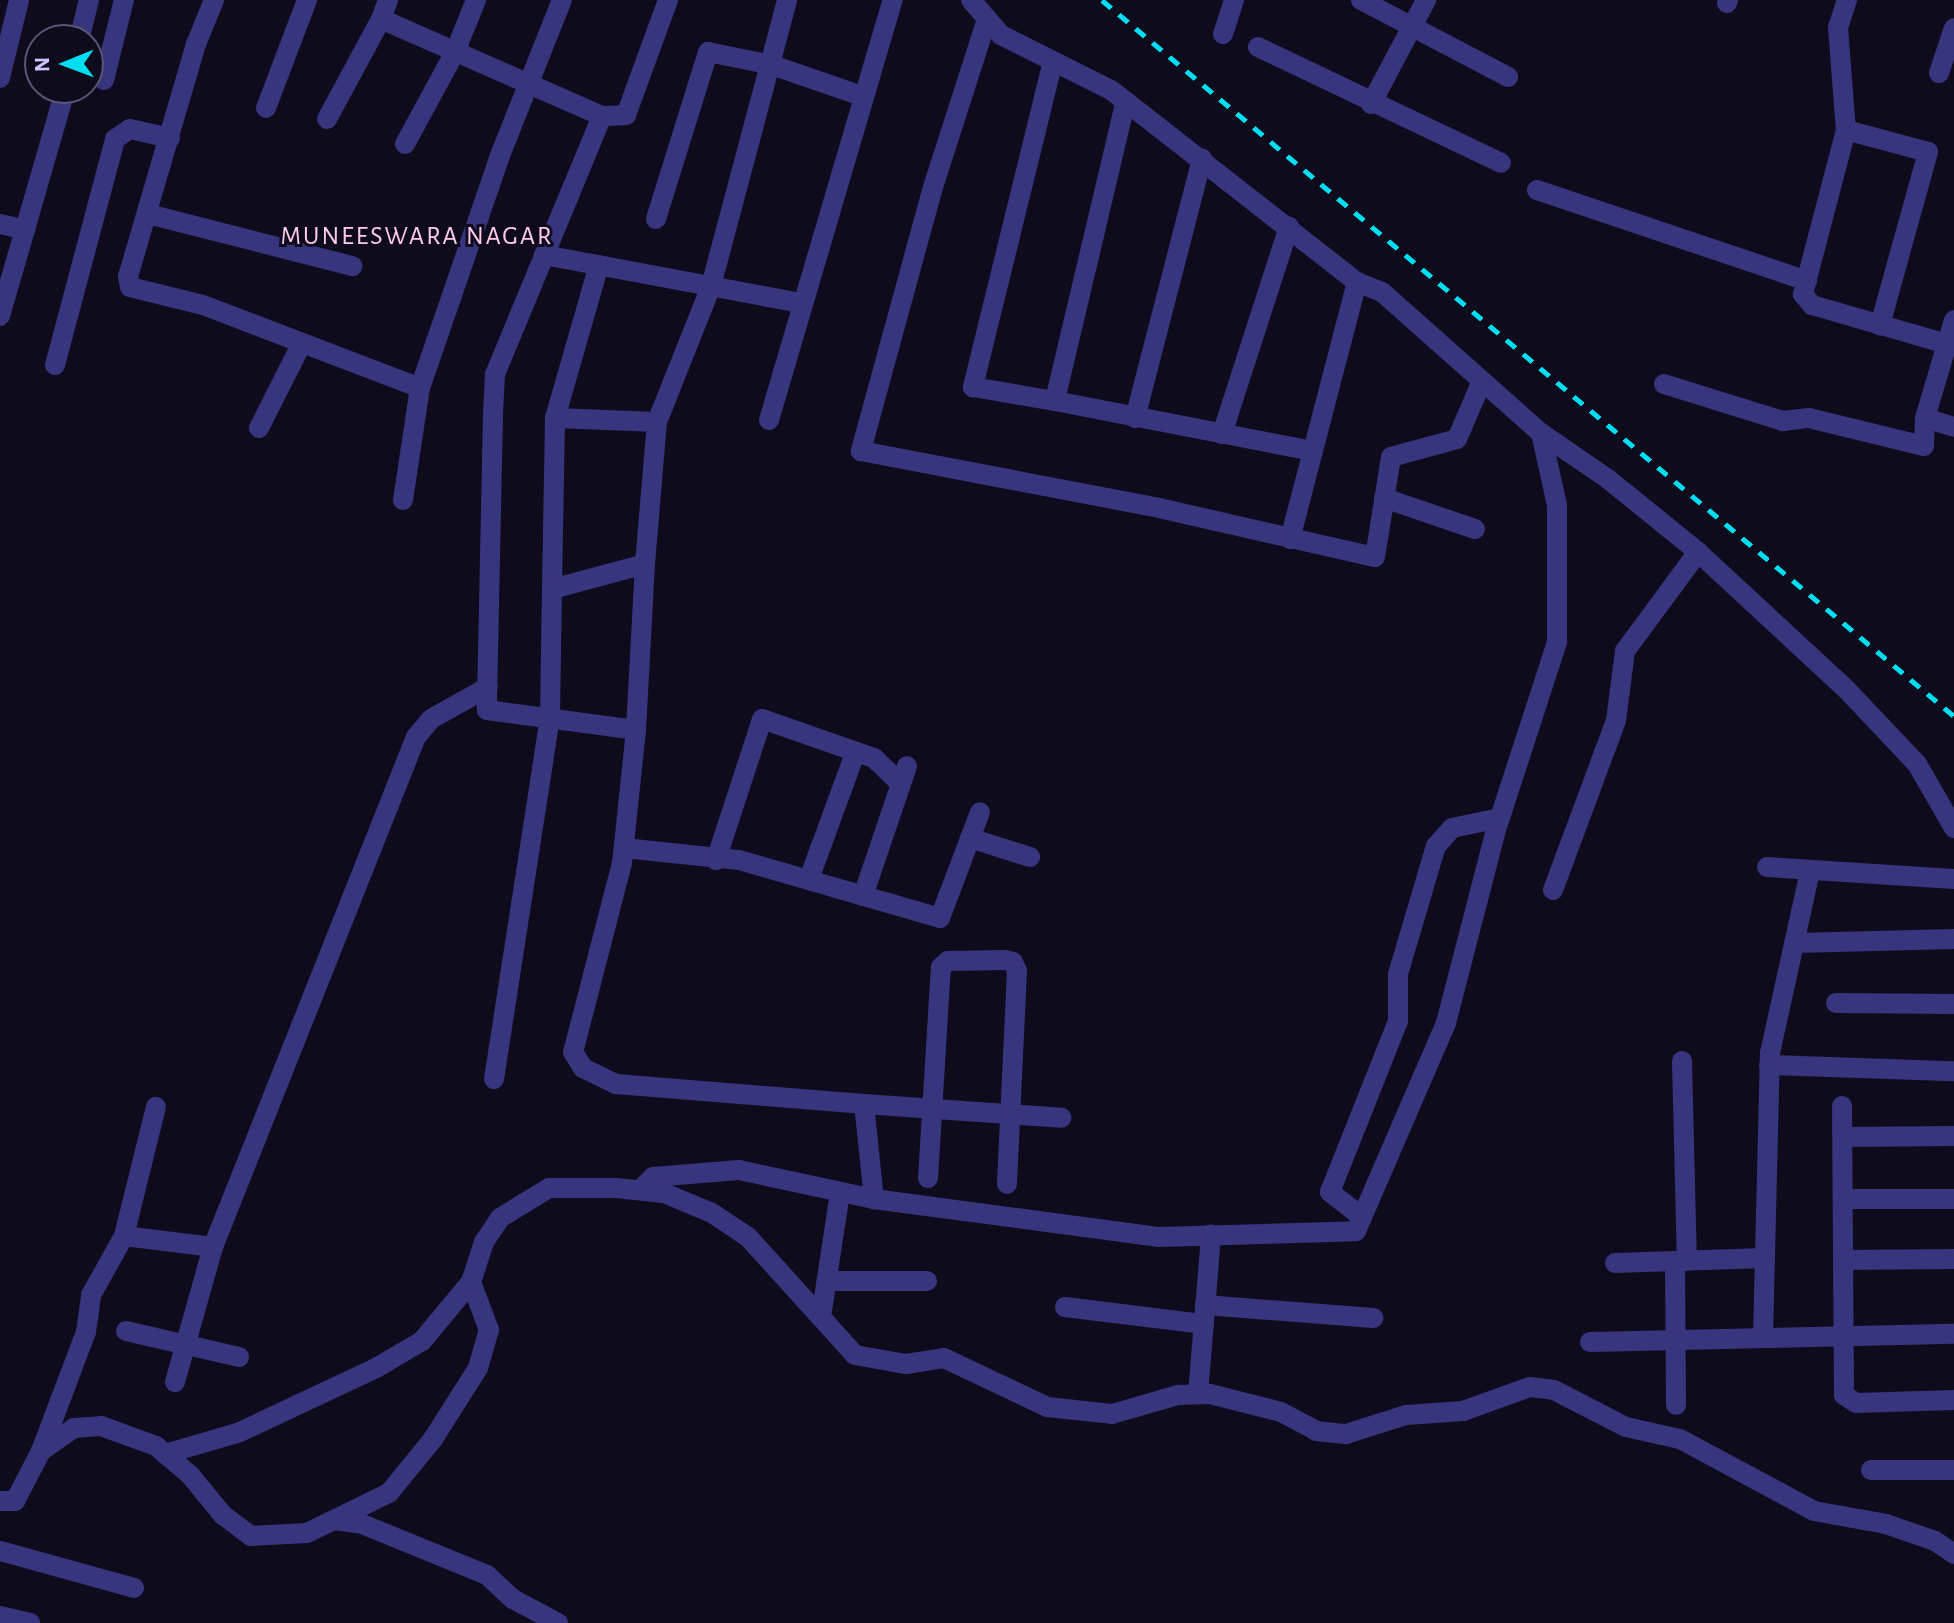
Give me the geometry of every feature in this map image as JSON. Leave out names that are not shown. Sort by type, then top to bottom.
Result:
[{"type":"street","points":[[0,78],[5,33],[19,0]]},
{"type":"street","points":[[83,24],[89,0]]},
{"type":"street","points":[[104,80],[124,0]]},
{"type":"street","points":[[214,0],[128,276],[130,287],[203,305],[420,388]]},
{"type":"street","points":[[266,108],[307,0]]},
{"type":"street","points":[[405,144],[455,52],[476,0]]},
{"type":"street","points":[[403,500],[420,388],[528,84],[562,0]]},
{"type":"street","points":[[327,119],[384,10],[455,52],[528,84],[602,116],[626,115],[668,0]]},
{"type":"street","points":[[787,0],[711,286],[657,422],[636,730],[624,848],[573,1052],[583,1068],[616,1084],[1062,1118]]},
{"type":"street","points":[[769,420],[862,96],[893,0]]},
{"type":"street","points":[[971,0],[1001,35],[1052,65],[1111,90],[1125,104],[1202,159],[1357,282],[1382,292],[1541,433],[1608,479],[1698,552],[1847,690],[1917,764],[1954,828]]},
{"type":"street","points":[[1223,34],[1234,0]]},
{"type":"street","points":[[1361,0],[1508,77]]},
{"type":"street","points":[[1371,104],[1426,0]]},
{"type":"street","points":[[1664,384],[1783,421],[1809,418],[1924,446],[1925,418],[1952,331],[1880,325],[1812,305],[1803,294],[1846,130],[1838,27],[1847,0]]},
{"type":"street","points":[[987,19],[933,187],[861,451],[1159,508],[1375,557],[1391,457],[1457,439],[1482,381]]},
{"type":"street","points":[[1939,73],[1954,28]]},
{"type":"street","points":[[1258,47],[1371,104],[1501,163]]},
{"type":"street","points":[[656,219],[706,53],[772,65],[862,96]]},
{"type":"street","points":[[1052,65],[973,387],[1313,451]]},
{"type":"street","points":[[0,316],[61,104]]},
{"type":"street","points":[[1055,401],[1125,104]]},
{"type":"street","points":[[602,116],[495,374],[487,710],[550,716],[636,730]]},
{"type":"street","points":[[55,365],[115,139],[130,129],[170,138]]},
{"type":"street","points":[[1846,130],[1928,152],[1880,325]]},
{"type":"street","points":[[1135,418],[1202,159]]},
{"type":"street","points":[[1537,190],[1807,281]]},
{"type":"street","points":[[148,214],[352,266]]},
{"type":"street","points":[[0,224],[25,230]]},
{"type":"street","points":[[1222,434],[1289,227]]},
{"type":"street","points":[[544,255],[801,303]]},
{"type":"street","points":[[494,1079],[550,716],[555,418],[599,265]]},
{"type":"street","points":[[1290,539],[1357,282]]},
{"type":"street","points":[[259,428],[302,343]]},
{"type":"street","points":[[555,418],[657,422]]},
{"type":"street","points":[[1925,418],[1954,427]]},
{"type":"street","points":[[640,1190],[653,1177],[739,1170],[874,1199],[1159,1237],[1356,1231],[1446,1023],[1500,818],[1557,642],[1557,505],[1541,433]]},
{"type":"street","points":[[1384,498],[1475,529]]},
{"type":"street","points":[[1553,890],[1616,721],[1625,651],[1698,552]]},
{"type":"street","points":[[552,589],[645,564]]},
{"type":"street","points":[[175,1382],[213,1247],[416,737],[431,719],[488,687]]},
{"type":"street","points":[[716,860],[762,719],[874,758],[904,775],[863,896]]},
{"type":"street","points":[[809,879],[855,753]]},
{"type":"street","points":[[624,848],[739,860],[940,918],[980,812]]},
{"type":"street","points":[[1362,1217],[1330,1192],[1398,1021],[1398,974],[1436,846],[1452,828],[1500,818]]},
{"type":"street","points":[[970,838],[1030,857]]},
{"type":"street","points":[[1767,867],[1954,879]]},
{"type":"street","points":[[1763,1337],[1769,1065],[1810,871]]},
{"type":"street","points":[[1794,943],[1954,939]]},
{"type":"street","points":[[928,1178],[942,965],[1005,960],[1013,962],[1017,971],[1007,1184]]},
{"type":"street","points":[[1836,1003],[1954,1004]]},
{"type":"street","points":[[1676,1405],[1675,1340],[1681,1261],[1682,1061]]},
{"type":"street","points":[[1769,1065],[1954,1071]]},
{"type":"street","points":[[864,1104],[874,1199]]},
{"type":"street","points":[[1842,1106],[1842,1387],[1847,1400],[1954,1400]]},
{"type":"street","points":[[0,1501],[15,1501],[41,1451],[86,1332],[95,1285],[124,1236],[156,1107]]},
{"type":"street","points":[[1843,1137],[1954,1136]]},
{"type":"street","points":[[165,1454],[240,1432],[376,1368],[422,1341],[471,1282],[484,1242],[500,1218],[549,1188],[640,1190],[664,1193],[712,1213],[748,1237],[855,1355],[906,1364],[944,1358],[1047,1407],[1112,1414],[1198,1394],[1281,1412],[1316,1431],[1346,1434],[1406,1415],[1463,1411],[1530,1387],[1554,1390],[1626,1427],[1680,1439],[1814,1511],[1886,1524],[1935,1541],[1954,1554]]},
{"type":"street","points":[[821,1317],[840,1193]]},
{"type":"street","points":[[1843,1199],[1954,1199]]},
{"type":"street","points":[[1198,1394],[1211,1235]]},
{"type":"street","points":[[124,1236],[213,1247]]},
{"type":"street","points":[[1615,1263],[1765,1258]]},
{"type":"street","points":[[1843,1260],[1954,1259]]},
{"type":"street","points":[[827,1281],[927,1281]]},
{"type":"street","points":[[41,1451],[74,1428],[101,1426],[165,1454],[223,1515],[251,1536],[307,1533],[389,1493],[433,1439],[478,1368],[489,1330],[471,1282]]},
{"type":"street","points":[[1065,1307],[1373,1318]]},
{"type":"street","points":[[126,1331],[239,1357]]},
{"type":"street","points":[[1590,1342],[1843,1334],[1954,1334]]},
{"type":"street","points":[[1871,1470],[1954,1470]]},
{"type":"street","points":[[334,1520],[362,1524],[487,1575],[513,1599],[558,1623]]},
{"type":"street","points":[[0,1551],[134,1588]]},
{"type":"street","points":[[0,1616],[27,1623]]},
{"type":"railway","points":[[1102,0],[1954,716]]},
{"type":"district","name":"MUNEESWARA NAGAR","points":[[417,237]]}]
